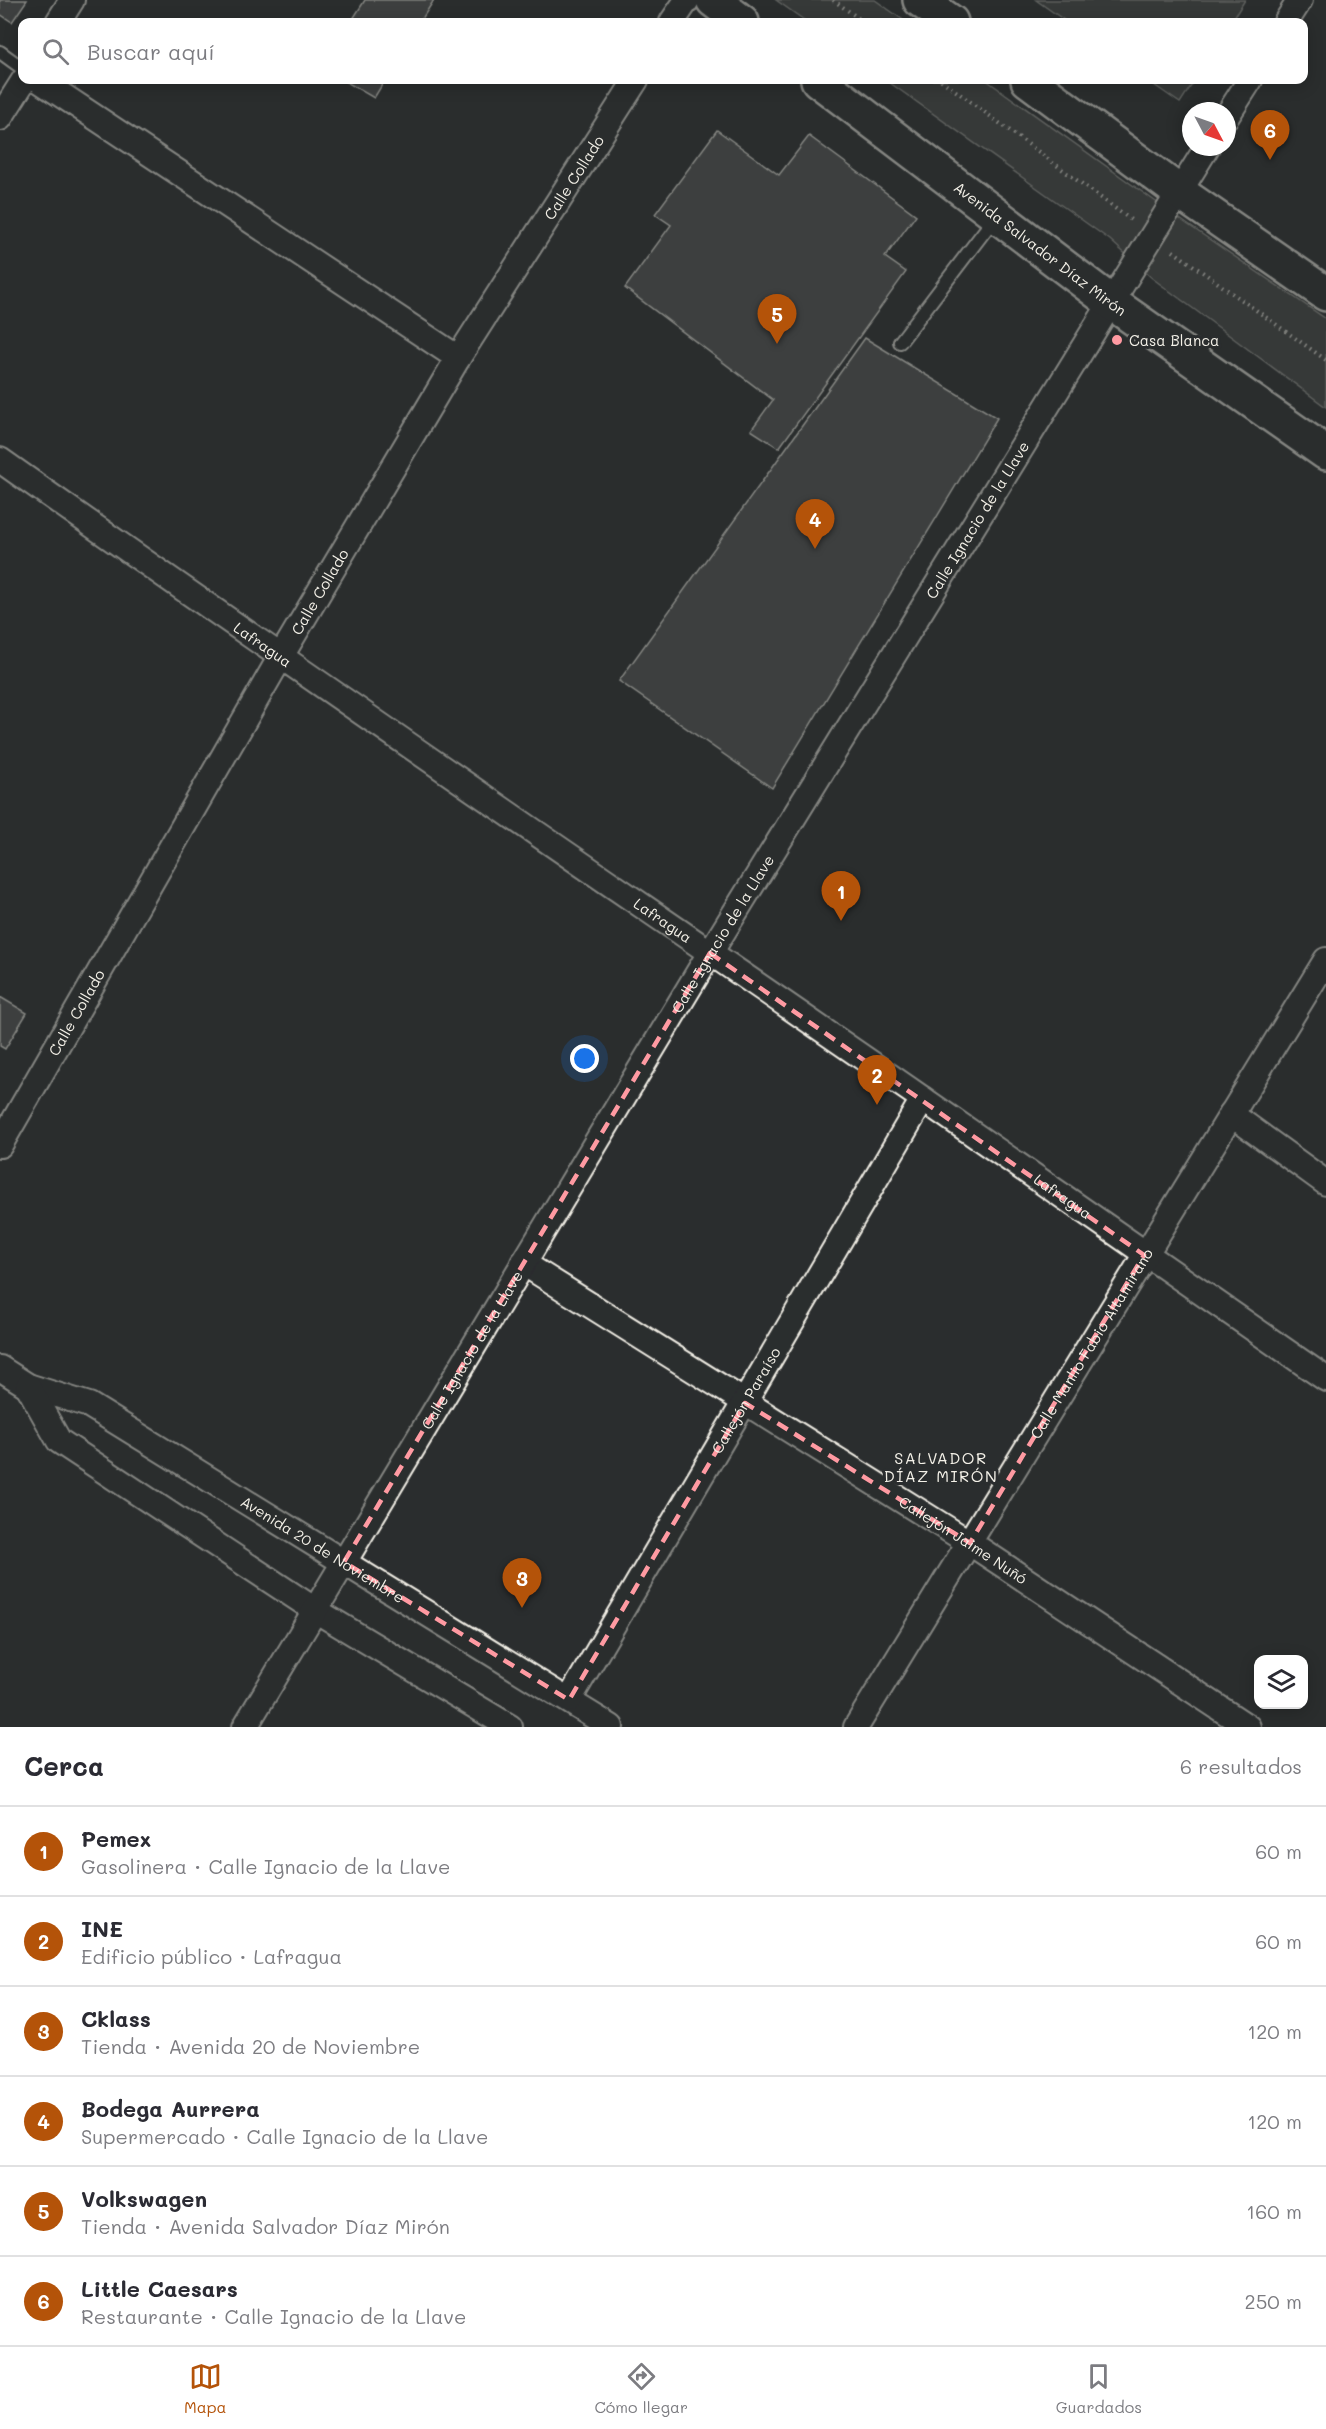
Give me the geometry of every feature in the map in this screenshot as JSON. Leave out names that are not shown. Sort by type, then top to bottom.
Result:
[{"type":"main road","points":[[712,0],[737,18]]},
{"type":"main road","points":[[921,0],[946,18]]},
{"type":"main road","name":"Avenida Salvador Díaz Mirón","points":[[823,84],[1112,303],[1326,453]]},
{"type":"main road","points":[[1033,84],[1179,192],[1326,294]]},
{"type":"street","points":[[61,18],[72,0]]},
{"type":"street","points":[[675,18],[687,0]]},
{"type":"street","points":[[1289,18],[1300,0]]},
{"type":"street","points":[[0,118],[21,84]]},
{"type":"street","points":[[45,84],[458,358]]},
{"type":"street","name":"Calle Collado","points":[[0,1145],[280,658],[458,358],[633,84]]},
{"type":"street","points":[[1236,102],[1247,84]]},
{"type":"street","name":"Calle Ignacio de la Llave","points":[[245,1727],[710,953],[1202,156]]},
{"type":"street","name":"Lafragua","points":[[0,460],[280,658],[923,1099],[1144,1255],[1326,1379]]},
{"type":"street","name":"Calle Manlio Fabio Altamirano","points":[[856,1727],[1326,960]]},
{"type":"street","name":"Callejón Paraíso","points":[[568,1700],[923,1099]]},
{"type":"street","points":[[1231,1114],[1326,1182]]},
{"type":"street","name":"Callejón Jaime Nuñó","points":[[523,1263],[970,1543],[1248,1727]]},
{"type":"street","name":"Avenida 20 de Noviembre","points":[[0,1368],[28,1386],[89,1405],[611,1727]]},
{"type":"street","name":"Avenida 20 de Noviembre","points":[[28,1386],[59,1441],[315,1610],[510,1727]]},
{"type":"lane","points":[[0,52],[18,65]]},
{"type":"lane","points":[[900,342],[997,215]]},
{"type":"path","points":[[833,0],[858,18]]},
{"type":"highlighted area","points":[[710,953],[1144,1255],[970,1543],[745,1403],[569,1700],[344,1562]]},
{"type":"shaded area","points":[[776,0],[875,0],[900,18],[801,18]]},
{"type":"shaded area","points":[[1036,0],[1245,0],[1234,18],[1061,18]]},
{"type":"shaded area","points":[[892,84],[992,84],[1187,224],[1326,319],[1326,407],[1152,278],[1110,240]]},
{"type":"shaded area","points":[[1153,84],[1192,84],[1180,103]]},
{"type":"building","points":[[0,0],[27,0],[12,22],[0,14]]},
{"type":"building","points":[[365,0],[434,0],[423,18],[354,18]]},
{"type":"building","points":[[350,84],[383,84],[374,98]]},
{"type":"building","points":[[717,130],[779,175],[809,136],[916,215],[885,257],[906,272],[779,448],[751,430],[773,400],[625,288],[671,225],[655,214]]},
{"type":"building","points":[[865,338],[997,418],[772,788],[619,681]]},
{"type":"building","points":[[0,997],[27,1013],[5,1049],[0,1046]]},
{"type":"place","name":"Little Caesars","points":[[1270,160]]},
{"type":"place","name":"Casa Blanca","points":[[1117,340]]},
{"type":"place","name":"Volkswagen","points":[[777,344]]},
{"type":"place","name":"Bodega Aurrera","points":[[815,549]]},
{"type":"place","name":"Pemex","points":[[841,921]]},
{"type":"place","name":"INE","points":[[877,1105]]},
{"type":"place","name":"Cklass","points":[[522,1608]]},
{"type":"district","name":"SALVADOR DÍAZ MIRÓN","points":[[941,1466]]}]
